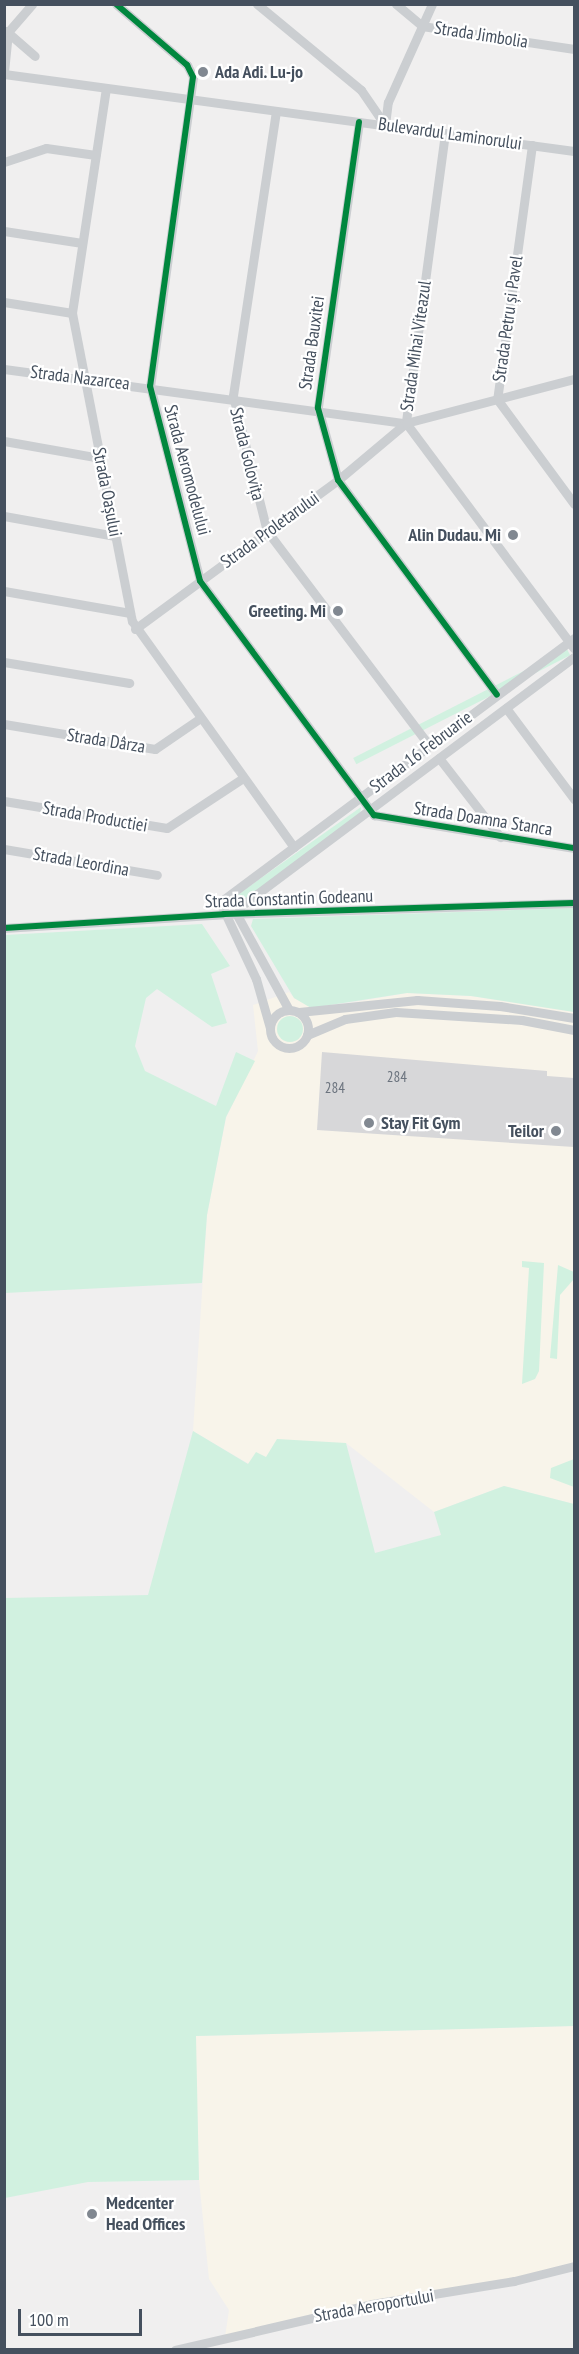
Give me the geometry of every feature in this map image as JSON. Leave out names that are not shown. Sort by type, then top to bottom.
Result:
[{"type":"street","points":[[4,73],[6,31],[32,4]]},
{"type":"street","name":"Strada Aeromodelului","points":[[116,4],[187,65],[193,77],[150,386],[200,581],[361,798]]},
{"type":"street","points":[[257,4],[361,90],[385,125]]},
{"type":"street","name":"Strada Jimbolia","points":[[396,4],[422,26],[574,49]]},
{"type":"street","points":[[385,125],[388,102],[432,4]]},
{"type":"street","points":[[6,31],[35,56]]},
{"type":"street","name":"Bulevardul Laminorului","points":[[4,73],[574,151]]},
{"type":"street","name":"Strada Oașului","points":[[106,88],[72,313],[130,613],[135,629],[294,848]]},
{"type":"street","name":"Strada Golovița","points":[[276,111],[233,396],[267,531],[429,745]]},
{"type":"street","name":"Strada Bauxitei","points":[[359,122],[318,408],[338,480],[497,695]]},
{"type":"street","name":"Strada Mihai Viteazul","points":[[445,133],[406,423],[573,643]]},
{"type":"street","name":"Strada Petru și Pavel","points":[[532,145],[497,399],[574,504]]},
{"type":"street","points":[[4,162],[46,148],[96,155]]},
{"type":"street","points":[[4,231],[82,243]]},
{"type":"street","points":[[4,302],[72,313]]},
{"type":"street","name":"Strada Nazarcea","points":[[4,369],[233,396],[406,423]]},
{"type":"street","name":"Strada Proletarului","points":[[135,629],[338,480],[406,423],[574,379]]},
{"type":"street","points":[[4,441],[100,458]]},
{"type":"street","points":[[4,516],[115,536]]},
{"type":"street","points":[[4,591],[130,613]]},
{"type":"street","name":"Strada 16 Februarie","points":[[224,914],[220,902],[497,695],[573,643]]},
{"type":"street","name":"Strada 16 Februarie","points":[[237,915],[241,906],[574,657]]},
{"type":"street","points":[[4,662],[129,683]]},
{"type":"street","points":[[506,708],[574,799]]},
{"type":"street","name":"Strada Dârza","points":[[4,724],[155,749],[199,719]]},
{"type":"street","points":[[439,758],[500,837]]},
{"type":"street","name":"Strada Productiei","points":[[4,801],[167,828],[243,778]]},
{"type":"street","points":[[361,798],[370,810]]},
{"type":"street","name":"Strada Doamna Stanca","points":[[370,810],[382,819],[574,848]]},
{"type":"street","name":"Strada Leordina","points":[[4,849],[157,875]]},
{"type":"street","name":"Strada Constantin Godeanu","points":[[4,928],[224,914],[574,903]]},
{"type":"street","points":[[224,914],[256,979],[274,1041],[287,1048],[302,1044],[308,1035],[345,1019],[396,1012],[522,1020],[574,1030]]},
{"type":"street","points":[[237,915],[294,1011],[308,1025],[308,1035]]},
{"type":"street","points":[[270,1028],[278,1014],[417,1000],[500,1006],[574,1018]]},
{"type":"street","name":"Strada Aeroportului","points":[[175,2349],[372,2304],[514,2281],[574,2266]]},
{"type":"shaded area","points":[[289,992],[294,998],[320,1008],[407,993],[471,996],[574,1012],[574,1504],[504,1486],[434,1512],[346,1443],[249,1464],[193,1431],[207,1215],[226,1118],[258,1051],[253,1005]]},
{"type":"shaded area","points":[[574,2026],[574,2266],[225,2337],[229,2310],[209,2279],[199,2180],[195,2036]]},
{"type":"green space","points":[[567,649],[570,655],[356,764],[353,758]]},
{"type":"green space","points":[[361,807],[360,815],[235,906],[226,903]]},
{"type":"green space","points":[[574,908],[574,1012],[471,996],[407,993],[311,1008],[294,998],[251,926],[253,919]]},
{"type":"green space","points":[[202,924],[230,966],[211,974],[227,1023],[212,1027],[157,989],[146,998],[135,1046],[145,1071],[216,1106],[236,1052],[255,1061],[226,1117],[207,1215],[202,1283],[5,1293],[5,935]]},
{"type":"green space","points":[[290,1016],[299,1020],[303,1029],[299,1038],[290,1042],[281,1038],[277,1029],[281,1020]]},
{"type":"green space","points":[[522,1261],[544,1263],[539,1371],[535,1379],[522,1384],[529,1268],[522,1267]]},
{"type":"green space","points":[[558,1265],[574,1272],[574,1279],[560,1295],[557,1359],[550,1358]]},
{"type":"green space","points":[[193,1431],[248,1464],[256,1452],[266,1457],[277,1439],[346,1443],[375,1553],[441,1535],[434,1512],[504,1486],[574,1504],[574,2026],[196,2036],[199,2180],[88,2182],[5,2198],[5,1598],[148,1595]]},
{"type":"green space","points":[[574,1459],[574,1487],[550,1478],[551,1468]]},
{"type":"building","points":[[322,1052],[547,1071],[547,1076],[574,1078],[574,1147],[317,1130]]},
{"type":"cycle path","points":[[116,4],[187,65],[193,77],[150,386],[200,581],[374,815],[574,848]]},
{"type":"cycle path","points":[[359,122],[318,408],[338,480],[497,695]]},
{"type":"cycle path","points":[[4,928],[224,914],[574,903]]},
{"type":"place","name":"Ada Adi. Lu-jo","points":[[203,72]]},
{"type":"place","name":"Alin Dudau. Mi","points":[[513,535]]},
{"type":"place","name":"Greeting. Mi","points":[[338,611]]},
{"type":"place","name":"Stay Fit Gym","points":[[369,1123]]},
{"type":"place","name":"Teilor","points":[[556,1131]]},
{"type":"place","name":"Medcenter Head Offices","points":[[92,2214]]}]
